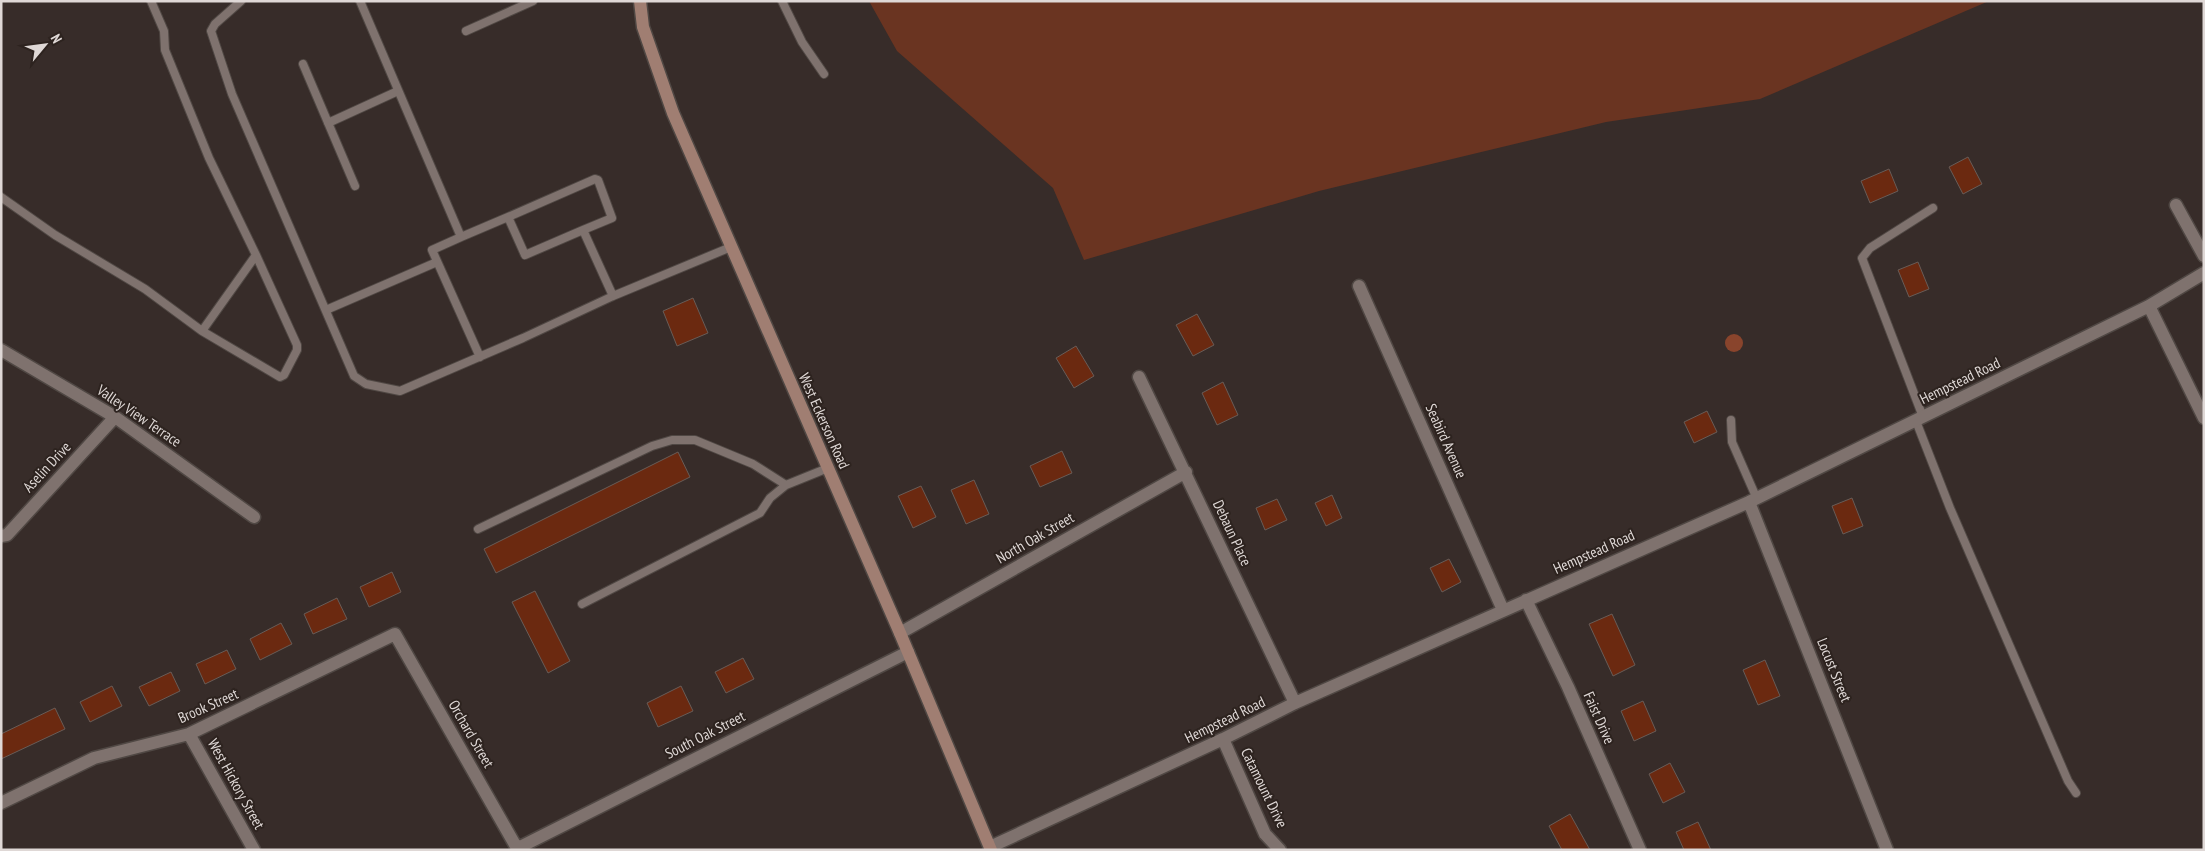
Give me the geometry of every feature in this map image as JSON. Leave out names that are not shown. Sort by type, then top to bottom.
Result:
[{"type":"street","name":"West Eckerson Road","points":[[640,1],[643,27],[673,113],[900,633],[991,848]]},
{"type":"street","points":[[2176,205],[2204,256]]},
{"type":"street","name":"Hempstead Road","points":[[991,848],[1295,703],[1753,500],[2149,306],[2204,273]]},
{"type":"street","name":"Seabird Avenue","points":[[1359,286],[1503,610]]},
{"type":"street","points":[[2149,306],[2204,418]]},
{"type":"street","name":"Valley View Terrace","points":[[1,350],[115,417],[254,517]]},
{"type":"street","name":"Debaun Place","points":[[1139,377],[1295,703]]},
{"type":"street","name":"Aselin Drive","points":[[1,536],[6,535],[115,417]]},
{"type":"street","name":"North Oak Street","points":[[900,633],[1186,472]]},
{"type":"street","name":"Locust Street","points":[[1753,500],[1887,850]]},
{"type":"street","name":"Faist Drive","points":[[1526,600],[1568,687],[1640,850]]},
{"type":"street","name":"Brook Street","points":[[1,803],[94,758],[189,734],[395,634]]},
{"type":"street","name":"Orchard Street","points":[[395,634],[518,849]]},
{"type":"street","name":"South Oak Street","points":[[518,849],[908,652]]},
{"type":"street","name":"West Hickory Street","points":[[189,734],[254,850]]},
{"type":"street","name":"Catamount Drive","points":[[1223,739],[1265,834],[1280,850]]},
{"type":"lane","points":[[1,197],[55,234],[144,289],[202,331],[280,377],[284,375],[298,345],[209,158],[165,50],[164,31],[151,1]]},
{"type":"lane","points":[[241,1],[215,24],[211,31],[232,94],[354,376],[366,384],[400,391],[480,357],[613,296],[731,247]]},
{"type":"lane","points":[[360,1],[461,237]]},
{"type":"lane","points":[[466,31],[533,1]]},
{"type":"lane","points":[[782,1],[802,42],[824,74]]},
{"type":"lane","points":[[303,64],[355,186]]},
{"type":"lane","points":[[328,123],[398,91]]},
{"type":"lane","points":[[480,357],[432,250],[595,179],[598,180],[612,218],[525,255],[508,217]]},
{"type":"lane","points":[[1933,208],[1870,248],[1862,258],[1919,419],[1990,601],[2068,780],[2076,792]]},
{"type":"lane","points":[[583,230],[613,296]]},
{"type":"lane","points":[[202,331],[256,255]]},
{"type":"lane","points":[[326,310],[437,262]]},
{"type":"lane","points":[[1731,420],[1732,442],[1753,500]]},
{"type":"lane","points":[[478,529],[652,446],[672,440],[696,440],[753,464],[786,485]]},
{"type":"lane","points":[[582,604],[760,513],[770,498],[786,485],[828,468]]},
{"type":"shaded area","points":[[869,1],[1989,1],[1760,99],[1606,122],[1319,191],[1084,260],[1053,188],[897,51]]},
{"type":"shaded area","points":[[1734,334],[1740,337],[1743,343],[1740,349],[1734,352],[1728,349],[1725,343],[1728,337]]},
{"type":"building","points":[[1968,157],[1982,184],[1963,194],[1949,167]]},
{"type":"building","points":[[1889,169],[1898,191],[1870,203],[1861,181]]},
{"type":"building","points":[[1918,262],[1929,289],[1909,297],[1898,270]]},
{"type":"building","points":[[693,298],[708,333],[677,346],[663,311]]},
{"type":"building","points":[[1197,314],[1214,345],[1193,356],[1176,325]]},
{"type":"building","points":[[1076,346],[1094,376],[1074,388],[1056,358]]},
{"type":"building","points":[[1223,382],[1238,415],[1217,425],[1202,393]]},
{"type":"building","points":[[1707,411],[1717,432],[1694,443],[1684,422]]},
{"type":"building","points":[[1062,451],[1072,473],[1040,487],[1030,466]]},
{"type":"building","points":[[678,452],[690,477],[496,573],[484,549]]},
{"type":"building","points":[[974,480],[989,514],[966,524],[951,490]]},
{"type":"building","points":[[921,486],[936,517],[913,528],[898,496]]},
{"type":"building","points":[[1332,495],[1342,518],[1326,526],[1315,503]]},
{"type":"building","points":[[1852,498],[1863,526],[1843,534],[1832,506]]},
{"type":"building","points":[[1277,499],[1287,520],[1265,530],[1256,508]]},
{"type":"building","points":[[1449,559],[1461,582],[1442,592],[1430,568]]},
{"type":"building","points":[[392,572],[401,592],[369,607],[360,587]]},
{"type":"building","points":[[535,591],[570,661],[548,673],[512,602]]},
{"type":"building","points":[[337,598],[347,619],[313,634],[304,614]]},
{"type":"building","points":[[1612,614],[1635,665],[1613,676],[1589,624]]},
{"type":"building","points":[[281,623],[292,644],[260,660],[250,639]]},
{"type":"building","points":[[227,650],[236,669],[205,684],[196,664]]},
{"type":"building","points":[[743,658],[754,679],[726,693],[715,672]]},
{"type":"building","points":[[1765,660],[1780,696],[1758,705],[1743,670]]},
{"type":"building","points":[[171,672],[180,691],[149,706],[139,687]]},
{"type":"building","points":[[112,686],[122,706],[90,722],[80,702]]},
{"type":"building","points":[[681,686],[693,711],[658,727],[647,703]]},
{"type":"building","points":[[1643,701],[1656,731],[1634,741],[1621,711]]},
{"type":"building","points":[[55,708],[65,729],[1,759],[1,734]]},
{"type":"building","points":[[1670,763],[1685,792],[1663,803],[1649,774]]},
{"type":"building","points":[[1570,814],[1590,850],[1562,850],[1549,826]]},
{"type":"building","points":[[1698,822],[1711,850],[1684,850],[1676,832]]}]
